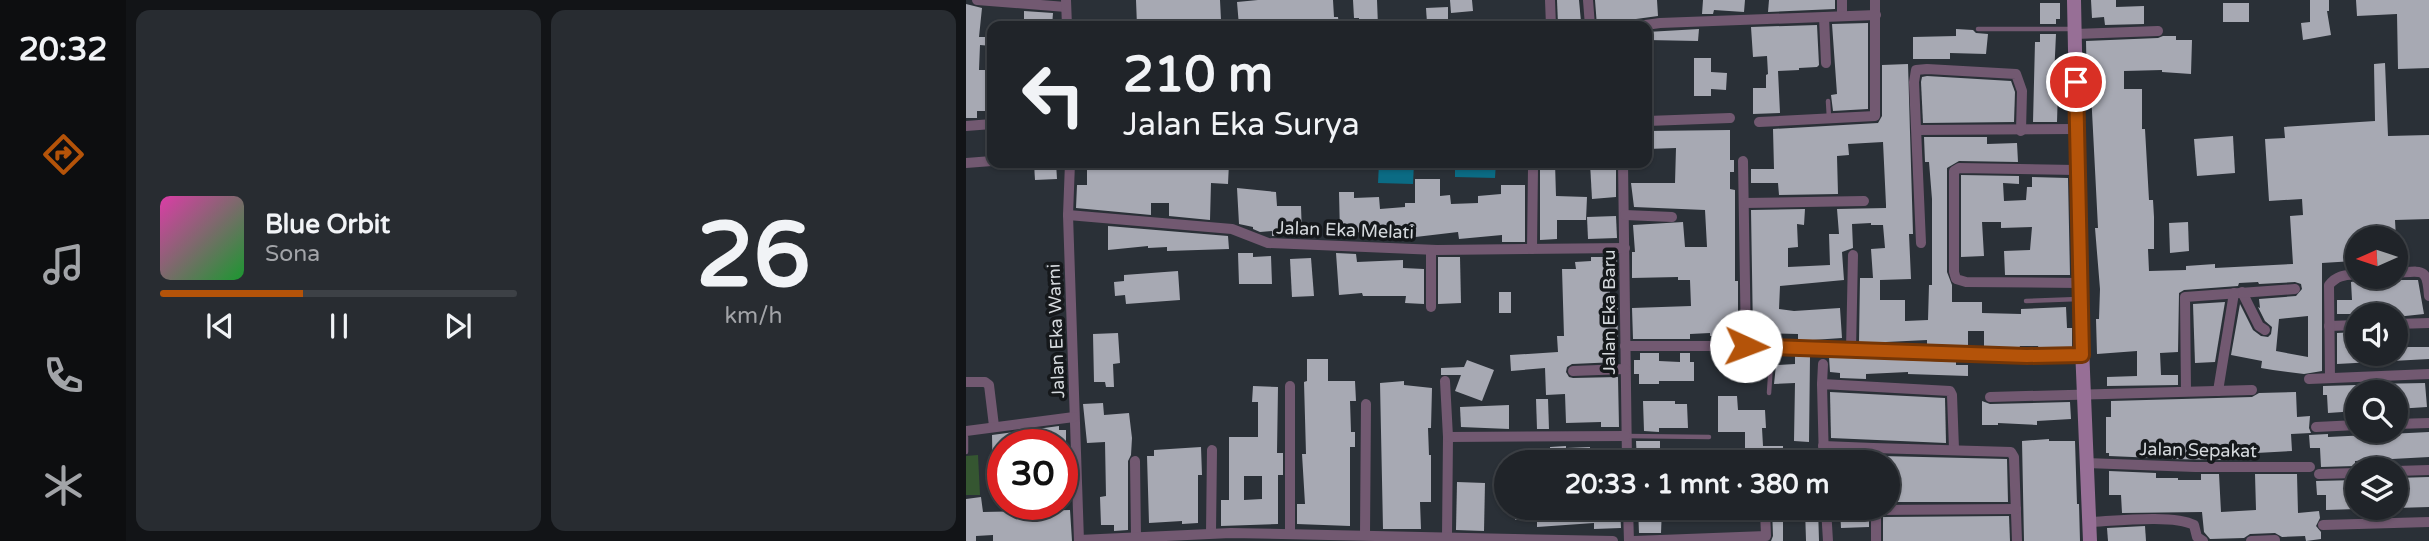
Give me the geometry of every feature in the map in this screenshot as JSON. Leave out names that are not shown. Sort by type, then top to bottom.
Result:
[{"type":"street","points":[[977,0],[1066,4]]},
{"type":"street","points":[[1550,0],[1551,21]]},
{"type":"street","points":[[1588,0],[1590,21]]},
{"type":"street","points":[[1842,0],[1842,16]]},
{"type":"street","points":[[1759,122],[1876,116],[1875,0]]},
{"type":"street","points":[[2074,0],[2076,170],[2090,541]]},
{"type":"street","points":[[1652,24],[1876,15]]},
{"type":"street","points":[[1824,17],[1826,63]]},
{"type":"street","points":[[2075,32],[2158,31]]},
{"type":"street","points":[[1922,243],[1914,77],[1916,70],[1923,68],[2016,74],[2022,91],[2021,131]]},
{"type":"street","points":[[1652,121],[1730,118]]},
{"type":"street","points":[[966,126],[987,124]]},
{"type":"street","points":[[1917,130],[2076,130]]},
{"type":"street","points":[[966,163],[987,161]]},
{"type":"street","points":[[1743,161],[1746,346]]},
{"type":"street","name":"Jalan Eka Warni","points":[[1070,168],[1068,215],[1079,540]]},
{"type":"street","name":"Jalan Eka Baru","points":[[1623,168],[1627,450]]},
{"type":"street","points":[[2076,170],[1959,168],[1954,171],[1954,272],[1956,279],[1966,282],[2080,283]]},
{"type":"street","points":[[1532,249],[1533,169]]},
{"type":"street","points":[[1744,203],[1864,201]]},
{"type":"street","name":"Jalan Eka Melati","points":[[1068,215],[1232,229],[1268,243],[1431,250],[1625,248]]},
{"type":"street","points":[[1625,215],[1672,217]]},
{"type":"street","points":[[1431,250],[1431,307]]},
{"type":"street","points":[[1851,350],[1853,255]]},
{"type":"street","points":[[2408,272],[2425,274],[2428,277],[2429,296]]},
{"type":"street","points":[[2330,378],[2329,285],[2345,275]]},
{"type":"street","points":[[2186,391],[2185,298],[2295,289]]},
{"type":"street","points":[[2238,292],[2259,326],[2265,330]]},
{"type":"street","points":[[2218,391],[2238,292]]},
{"type":"street","points":[[2408,324],[2429,323]]},
{"type":"street","points":[[2329,326],[2345,325]]},
{"type":"street","points":[[1625,346],[1746,346],[2027,356],[2082,355]]},
{"type":"street","points":[[1823,364],[1823,450]]},
{"type":"street","points":[[1573,371],[1625,369]]},
{"type":"street","points":[[2309,379],[2429,374]]},
{"type":"street","points":[[966,382],[985,382],[989,385],[994,426]]},
{"type":"street","points":[[1445,382],[1452,538]]},
{"type":"street","points":[[1822,384],[1950,391],[1954,449]]},
{"type":"street","points":[[1290,386],[1290,533]]},
{"type":"street","points":[[1990,397],[2252,390]]},
{"type":"street","points":[[1365,534],[1366,404]]},
{"type":"street","points":[[966,430],[1074,417]]},
{"type":"street","points":[[2408,424],[2429,423]]},
{"type":"street","points":[[2316,427],[2345,426]]},
{"type":"street","points":[[1448,437],[1626,436]]},
{"type":"street","points":[[1823,446],[2006,451],[2013,454],[2017,541]]},
{"type":"street","points":[[1211,533],[1212,450]]},
{"type":"street","points":[[1135,461],[1136,537]]},
{"type":"street","name":"Jalan Sepakat","points":[[2086,463],[2310,467]]},
{"type":"street","points":[[2408,471],[2429,470]]},
{"type":"street","points":[[2319,474],[2345,473]]},
{"type":"street","points":[[1900,509],[2016,509]]},
{"type":"street","points":[[1629,520],[1632,541],[1766,536],[1765,520]]},
{"type":"street","points":[[1827,520],[1828,541]]},
{"type":"street","points":[[1876,520],[1876,541]]},
{"type":"street","points":[[2089,523],[2188,521],[2194,525],[2197,537],[2203,541]]},
{"type":"street","points":[[2323,525],[2429,522]]},
{"type":"street","points":[[1079,540],[1211,533],[1290,533],[1613,541]]},
{"type":"street","points":[[2251,541],[2275,540]]},
{"type":"lane","points":[[1978,29],[2075,32]]},
{"type":"lane","points":[[1828,101],[1829,119]]},
{"type":"lane","points":[[2026,301],[2080,299]]},
{"type":"lane","points":[[1769,393],[1772,347]]},
{"type":"lane","points":[[1626,436],[1709,437]]},
{"type":"lane","points":[[966,437],[966,452]]},
{"type":"green space","points":[[978,455],[980,495],[966,495],[966,456]]},
{"type":"water","points":[[1379,168],[1414,168],[1413,184],[1378,183]]},
{"type":"water","points":[[1455,168],[1496,168],[1495,178],[1455,177]]},
{"type":"building","points":[[1136,0],[1220,0],[1221,20],[1137,21]]},
{"type":"building","points":[[1333,0],[1334,17],[1338,17],[1338,21],[1239,21],[1237,2]]},
{"type":"building","points":[[1353,0],[1377,0],[1378,21],[1359,21],[1359,18],[1354,18]]},
{"type":"building","points":[[1450,0],[1472,0],[1473,11],[1451,13]]},
{"type":"building","points":[[1557,0],[1579,0],[1581,21],[1558,21]]},
{"type":"building","points":[[1595,0],[1657,0],[1658,16],[1634,21],[1597,21]]},
{"type":"building","points":[[1703,0],[1745,0],[1744,12],[1714,10],[1713,14],[1702,14]]},
{"type":"building","points":[[1769,0],[1835,0],[1835,9],[1768,12]]},
{"type":"building","points":[[2091,0],[2116,0],[2116,7],[2144,6],[2144,24],[2105,25],[2104,17],[2092,18]]},
{"type":"building","points":[[2310,0],[2329,0],[2327,11],[2331,35],[2303,40],[2301,23],[2310,22]]},
{"type":"building","points":[[2356,0],[2429,0],[2429,68],[2398,69],[2397,14],[2357,16]]},
{"type":"building","points":[[2040,3],[2060,3],[2060,19],[2056,19],[2056,24],[2040,24]]},
{"type":"building","points":[[2223,3],[2249,3],[2249,22],[2223,22]]},
{"type":"building","points":[[966,4],[982,8],[979,37],[987,37],[987,46],[980,45],[979,70],[987,70],[987,111],[977,111],[977,118],[966,118]]},
{"type":"building","points":[[1448,7],[1448,21],[1427,21],[1426,8]]},
{"type":"building","points":[[1024,11],[1053,13],[1052,21],[1024,21]]},
{"type":"building","points":[[1868,23],[1868,109],[1833,111],[1831,95],[1837,94],[1832,24]]},
{"type":"building","points":[[1817,25],[1819,65],[1778,71],[1780,113],[1753,114],[1753,88],[1766,88],[1768,74],[1767,56],[1753,57],[1751,27]]},
{"type":"building","points":[[1699,29],[1698,41],[1652,40],[1652,32]]},
{"type":"building","points":[[1956,29],[1988,34],[1986,54],[1950,53],[1950,59],[1913,59],[1913,37],[1956,36]]},
{"type":"building","points":[[2040,34],[2056,34],[2054,77],[2057,77],[2058,89],[2057,122],[2033,122],[2035,42],[2040,42]]},
{"type":"building","points":[[2163,36],[2176,36],[2176,40],[2192,40],[2191,74],[2162,70],[2124,71],[2124,89],[2142,89],[2142,129],[2145,129],[2149,200],[2153,200],[2154,217],[2154,249],[2148,249],[2149,271],[2186,270],[2186,266],[2215,264],[2215,268],[2293,264],[2290,216],[2303,215],[2302,199],[2269,201],[2265,139],[2285,138],[2284,127],[2375,121],[2374,64],[2385,63],[2388,136],[2429,135],[2429,219],[2395,220],[2395,226],[2345,226],[2345,262],[2322,263],[2322,371],[2304,374],[2261,368],[2262,361],[2231,355],[2240,304],[2253,330],[2268,337],[2272,327],[2265,321],[2258,307],[2260,308],[2259,299],[2296,296],[2302,289],[2301,284],[2295,282],[2239,283],[2238,286],[2184,290],[2179,293],[2178,352],[2160,353],[2161,375],[2178,375],[2178,385],[2107,386],[2107,377],[2137,376],[2137,351],[2097,354],[2096,319],[2099,319],[2100,289],[2095,228],[2098,228],[2091,92],[2087,92],[2086,41]],"holes":[[[2308,316],[2308,357],[2276,351],[2279,319]]]},
{"type":"building","points":[[1694,58],[1711,58],[1711,72],[1727,73],[1726,90],[1711,89],[1711,96],[1694,96]]},
{"type":"building","points":[[1908,64],[1913,234],[1909,234],[1911,279],[1880,280],[1880,300],[1905,300],[1905,321],[1928,320],[1929,285],[1932,285],[1932,199],[1929,162],[1925,162],[1924,137],[1987,137],[1987,144],[2017,143],[2018,162],[1959,161],[1947,168],[1947,272],[1952,285],[1952,302],[1982,302],[1982,313],[2021,314],[2021,309],[2066,307],[2067,328],[2072,328],[2072,348],[1984,348],[1984,331],[1968,331],[1968,345],[1927,346],[1927,340],[1886,344],[1859,343],[1860,278],[1873,278],[1871,249],[1885,248],[1883,225],[1871,223],[1852,224],[1853,248],[1842,252],[1844,280],[1780,286],[1779,309],[1794,311],[1840,308],[1842,338],[1798,341],[1798,334],[1753,333],[1751,210],[1805,209],[1804,225],[1797,224],[1798,247],[1788,248],[1788,267],[1830,265],[1829,234],[1839,234],[1837,209],[1886,208],[1883,142],[1848,144],[1849,155],[1837,156],[1838,194],[1779,195],[1778,183],[1751,183],[1751,169],[1774,169],[1773,129],[1878,123],[1882,116],[1882,65]]},
{"type":"building","points":[[1922,77],[2011,81],[2015,92],[2014,122],[1923,123],[1921,82]]},
{"type":"building","points":[[1730,130],[1730,160],[1734,160],[1734,172],[1730,172],[1730,189],[1735,190],[1738,334],[1690,334],[1690,339],[1633,339],[1632,308],[1691,306],[1690,280],[1678,280],[1678,277],[1632,278],[1632,252],[1635,252],[1633,225],[1683,222],[1685,247],[1707,247],[1705,210],[1634,207],[1631,183],[1675,183],[1676,148],[1652,149],[1652,131]]},
{"type":"building","points":[[2233,136],[2235,173],[2197,176],[2194,139]]},
{"type":"building","points":[[1034,168],[1056,168],[1057,179],[1035,180]]},
{"type":"building","points":[[1087,168],[1229,168],[1228,184],[1211,183],[1210,220],[1169,216],[1169,203],[1151,203],[1151,215],[1076,208],[1077,185],[1087,185]]},
{"type":"building","points":[[1540,168],[1555,168],[1556,196],[1587,197],[1586,220],[1557,220],[1557,239],[1540,240]]},
{"type":"building","points":[[1590,168],[1616,168],[1616,197],[1592,199]]},
{"type":"building","points":[[1961,175],[2019,176],[2019,184],[2003,183],[2004,201],[2026,200],[2027,187],[2032,187],[2032,177],[2068,178],[2070,275],[2005,275],[2004,251],[2030,250],[2032,227],[2001,228],[2001,222],[1982,222],[1984,256],[1961,257]]},
{"type":"building","points":[[1415,179],[1440,179],[1440,196],[1450,195],[1451,204],[1478,203],[1478,196],[1501,194],[1501,185],[1525,185],[1525,242],[1502,242],[1502,235],[1459,239],[1458,232],[1407,238],[1407,231],[1393,232],[1393,229],[1340,234],[1339,192],[1354,192],[1354,198],[1379,197],[1380,209],[1405,207],[1405,203],[1415,203]]},
{"type":"building","points":[[1237,188],[1276,192],[1277,206],[1301,206],[1302,235],[1272,236],[1272,231],[1260,232],[1253,227],[1239,224]]},
{"type":"building","points":[[1616,216],[1617,238],[1588,239],[1587,217]]},
{"type":"building","points":[[2188,222],[2189,251],[2170,253],[2169,223]]},
{"type":"building","points":[[1108,226],[1228,236],[1229,249],[1167,251],[1167,247],[1148,246],[1108,250]]},
{"type":"building","points":[[1238,253],[1253,253],[1253,257],[1271,256],[1272,284],[1239,284]]},
{"type":"building","points":[[1336,253],[1356,254],[1357,262],[1403,260],[1403,268],[1424,269],[1424,304],[1405,303],[1406,296],[1363,296],[1362,293],[1339,295]]},
{"type":"building","points":[[1438,257],[1460,257],[1461,303],[1438,304]]},
{"type":"building","points":[[1591,257],[1617,257],[1617,279],[1610,280],[1610,304],[1612,309],[1618,308],[1617,362],[1572,364],[1567,367],[1566,372],[1573,378],[1618,377],[1619,427],[1601,427],[1601,422],[1566,423],[1565,394],[1546,395],[1545,368],[1511,371],[1510,355],[1558,352],[1557,336],[1564,336],[1562,269],[1576,269],[1575,262],[1591,261]]},
{"type":"building","points":[[1311,258],[1314,296],[1292,297],[1290,259]]},
{"type":"building","points":[[1178,271],[1180,300],[1126,304],[1125,295],[1115,296],[1114,282],[1124,281],[1124,275]]},
{"type":"building","points":[[2408,280],[2418,280],[2424,314],[2408,316],[2408,303],[2345,303],[2345,314],[2337,314],[2337,300],[2352,300],[2351,289],[2408,289]]},
{"type":"building","points":[[1499,292],[1511,292],[1511,313],[1499,313]]},
{"type":"building","points":[[2225,302],[2215,362],[2195,363],[2193,304]]},
{"type":"building","points":[[1118,333],[1120,363],[1113,364],[1114,387],[1106,387],[1105,382],[1094,382],[1093,334]]},
{"type":"building","points":[[2337,333],[2345,333],[2345,364],[2337,364]]},
{"type":"building","points":[[2408,347],[2429,347],[2429,359],[2408,360]]},
{"type":"building","points":[[1640,353],[1659,353],[1659,361],[1680,362],[1680,353],[1690,353],[1690,362],[1694,362],[1694,381],[1639,384],[1639,374],[1634,374],[1634,360],[1640,360]]},
{"type":"building","points":[[1727,354],[1766,354],[1766,368],[1728,370]]},
{"type":"building","points":[[1795,355],[1810,356],[1809,442],[1794,441],[1795,383],[1774,384],[1776,365],[1795,364]]},
{"type":"building","points":[[1829,357],[1956,362],[1956,365],[1968,365],[1968,376],[1908,372],[1866,374],[1866,379],[1840,378],[1840,373],[1830,372]]},
{"type":"building","points":[[1307,359],[1328,359],[1328,381],[1355,381],[1356,401],[1350,401],[1351,432],[1355,432],[1355,447],[1350,447],[1350,526],[1297,524],[1297,504],[1305,504],[1302,454],[1306,454],[1304,382],[1307,381]]},
{"type":"building","points":[[1467,360],[1494,370],[1482,401],[1455,391],[1461,375],[1441,375],[1441,368],[1464,367]]},
{"type":"building","points":[[1404,381],[1404,385],[1432,388],[1431,428],[1428,428],[1431,502],[1420,502],[1421,529],[1383,529],[1380,383]]},
{"type":"building","points":[[2408,383],[2425,383],[2427,407],[2408,408]]},
{"type":"building","points":[[2345,385],[2345,412],[2328,413],[2327,395],[2323,395],[2323,386]]},
{"type":"building","points":[[1253,386],[1278,387],[1277,453],[1283,453],[1283,475],[1278,475],[1278,524],[1221,526],[1221,500],[1229,500],[1229,437],[1258,437],[1258,402],[1252,402]],"holes":[[[1244,476],[1262,476],[1262,499],[1244,500]]]},
{"type":"building","points":[[1830,392],[1945,398],[1946,443],[1831,438]]},
{"type":"building","points":[[2296,392],[2297,417],[2310,416],[2311,433],[2291,434],[2292,451],[2220,455],[2221,460],[2172,459],[2172,454],[2156,455],[2156,458],[2109,456],[2109,453],[2106,453],[2106,417],[2111,417],[2111,401],[2252,397],[2259,393]]},
{"type":"building","points":[[1718,396],[1737,396],[1738,410],[1765,410],[1763,446],[1783,446],[1783,450],[1745,450],[1745,432],[1718,432]]},
{"type":"building","points":[[1536,399],[1548,399],[1549,429],[1537,429]]},
{"type":"building","points":[[1643,401],[1675,401],[1675,404],[1687,404],[1688,428],[1644,431]]},
{"type":"building","points":[[1982,401],[1990,404],[2070,402],[2071,419],[2037,421],[2037,425],[1982,425]]},
{"type":"building","points":[[1103,403],[1104,415],[1129,413],[1132,438],[1128,461],[1128,530],[1114,531],[1114,525],[1101,525],[1100,497],[1106,496],[1105,442],[1087,443],[1083,404]]},
{"type":"building","points":[[1509,405],[1509,429],[1461,427],[1460,407]]},
{"type":"building","points":[[1059,426],[1059,429],[1037,429]]},
{"type":"building","points":[[2429,432],[2429,457],[2345,457],[2345,466],[2321,467],[2320,448],[2310,448],[2309,435],[2345,436],[2345,443],[2408,443],[2408,433]]},
{"type":"building","points":[[1636,441],[1660,441],[1660,450],[1636,450]]},
{"type":"building","points":[[2022,441],[2075,441],[2080,541],[2024,541]]},
{"type":"building","points":[[1201,447],[1202,475],[1198,475],[1198,523],[1149,523],[1147,456],[1154,456],[1154,450]]},
{"type":"building","points":[[1550,447],[1590,447],[1590,450],[1550,450]]},
{"type":"building","points":[[1900,456],[2007,459],[2008,502],[1900,502]]},
{"type":"building","points":[[2109,471],[2156,473],[2156,478],[2178,480],[2201,480],[2201,474],[2219,474],[2221,512],[2256,510],[2255,474],[2297,474],[2298,513],[2319,511],[2320,518],[2316,526],[2321,532],[2321,539],[2306,541],[2305,536],[2282,537],[2275,533],[2250,534],[2244,538],[2210,539],[2204,532],[2202,512],[2122,513],[2121,495],[2109,495]]},
{"type":"building","points":[[2429,477],[2429,507],[2408,508],[2408,478]]},
{"type":"building","points":[[2345,480],[2345,509],[2326,510],[2326,495],[2317,495],[2316,481]]},
{"type":"building","points":[[1457,482],[1485,483],[1484,531],[1456,530]]},
{"type":"building","points":[[981,497],[987,520],[1071,520],[1072,541],[993,541],[993,535],[976,536],[976,541],[966,541],[966,499]]},
{"type":"building","points":[[2009,516],[2010,541],[1883,541],[1883,520],[1900,520],[1900,517]]},
{"type":"building","points":[[1537,520],[1621,520],[1621,528],[1594,529],[1594,523],[1537,527]]},
{"type":"building","points":[[1638,520],[1662,520],[1661,533],[1639,533]]},
{"type":"building","points":[[1772,520],[1783,520],[1783,541],[1771,541]]},
{"type":"building","points":[[1805,520],[1818,520],[1819,541],[1806,541]]},
{"type":"building","points":[[1841,520],[1869,520],[1869,527],[1841,528]]},
{"type":"building","points":[[2145,526],[2146,541],[2108,541],[2107,528]]},
{"type":"route","points":[[1746,346],[2027,356],[2082,355],[2076,82]]}]
